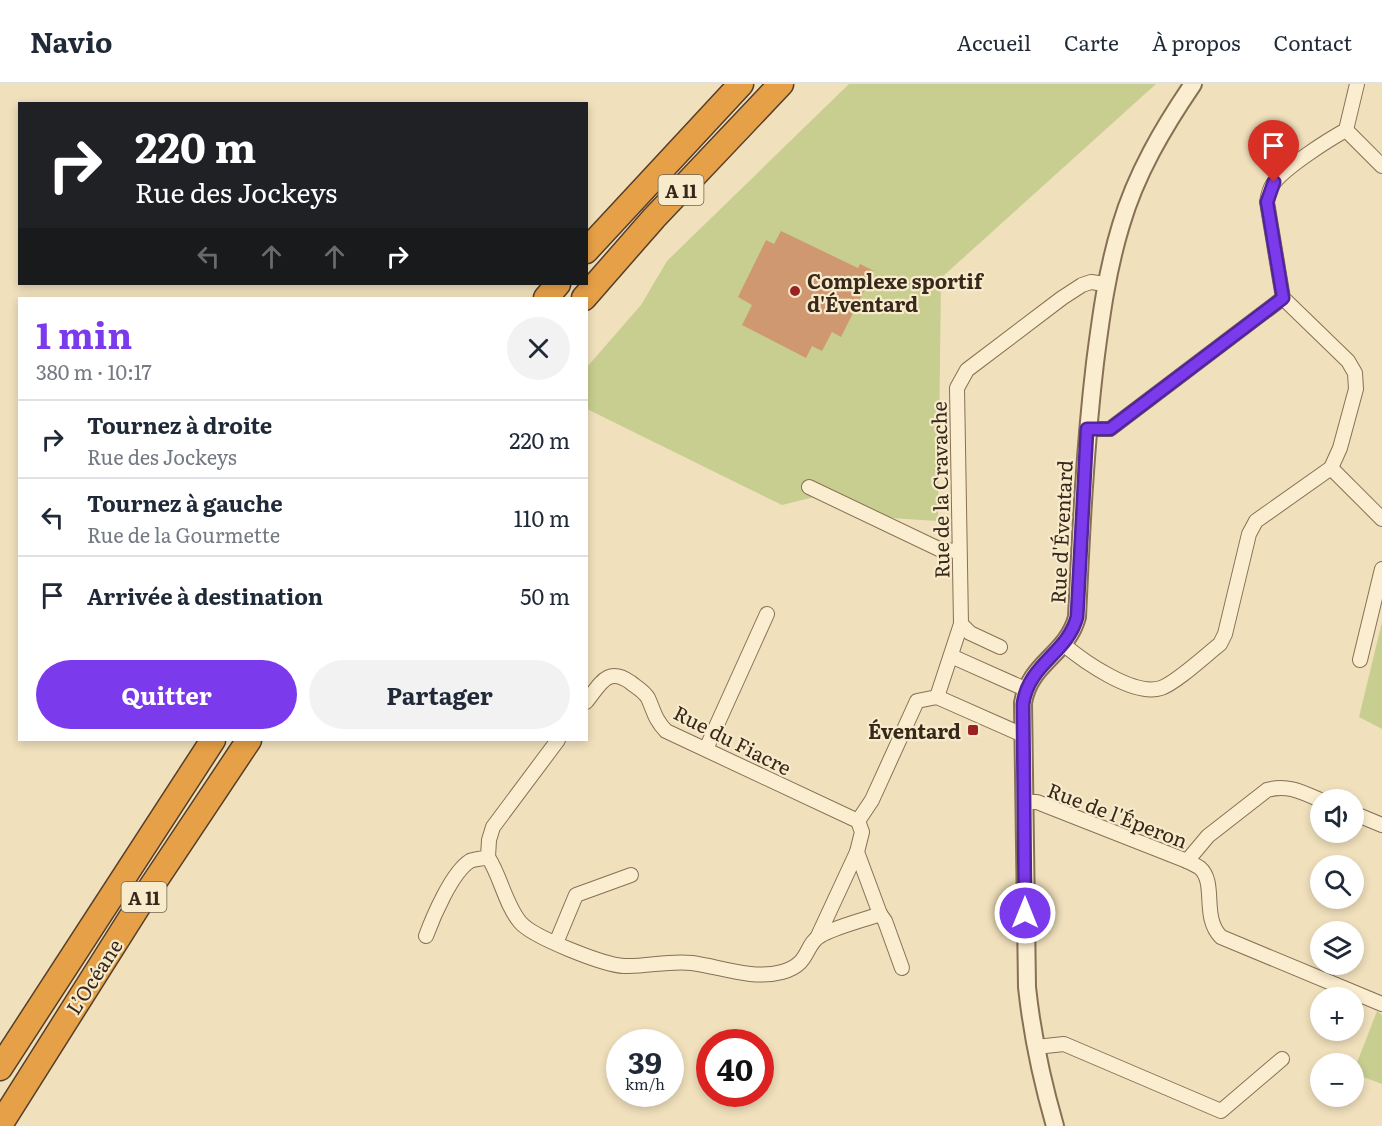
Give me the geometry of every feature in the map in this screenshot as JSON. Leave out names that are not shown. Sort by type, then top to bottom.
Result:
[{"type":"highway","name":"A 11","points":[[588,249],[741,84]]},
{"type":"highway","name":"A 11","points":[[585,297],[654,218],[782,84]]},
{"type":"highway","points":[[547,297],[557,285]]},
{"type":"highway","name":"L’Océane","points":[[4,1060],[212,741]]},
{"type":"highway","name":"L’Océane","points":[[4,1118],[248,741]]},
{"type":"street","name":"Rue d'Éventard","points":[[1025,689],[1034,673],[1073,633],[1077,617],[1087,429],[1105,284],[1121,224],[1144,165],[1163,129],[1193,84]]},
{"type":"street","points":[[1063,644],[1084,662],[1143,690],[1163,688],[1220,644],[1225,634],[1249,534],[1256,521],[1331,468],[1340,448],[1356,389],[1355,373],[1348,361],[1283,298],[1267,202],[1270,188],[1278,178],[1320,144],[1346,130],[1358,84]]},
{"type":"street","points":[[1346,130],[1382,166]]},
{"type":"street","name":"Rue de la Cravache","points":[[962,624],[957,388],[967,370],[1082,285],[1091,282],[1105,284]]},
{"type":"street","points":[[1087,429],[1110,429],[1283,298]]},
{"type":"street","points":[[1331,468],[1382,519]]},
{"type":"street","points":[[809,487],[941,550],[959,551]]},
{"type":"street","points":[[1360,660],[1382,569]]},
{"type":"street","points":[[706,749],[767,614]]},
{"type":"street","points":[[937,697],[962,624],[970,633],[1000,647]]},
{"type":"street","points":[[951,656],[1025,689],[1023,735],[1027,987],[1036,1047],[1055,1126]]},
{"type":"street","name":"Rue du Fiacre","points":[[588,700],[611,675],[621,676],[644,692],[657,722],[666,730],[858,822]]},
{"type":"street","points":[[557,741],[493,827],[489,840],[488,857],[498,873],[520,923],[537,935],[596,960],[621,966],[682,963],[766,975],[783,972],[801,964],[818,936],[857,852],[862,832],[858,822],[872,800],[917,701],[937,697],[1023,735]]},
{"type":"street","points":[[1187,861],[1208,836],[1267,790],[1279,786],[1310,796]]},
{"type":"street","name":"Rue de l'Éperon","points":[[1024,802],[1037,802],[1200,868],[1206,877],[1210,920],[1221,937],[1382,1004]]},
{"type":"street","points":[[1364,818],[1382,825]]},
{"type":"street","points":[[857,852],[902,968]]},
{"type":"street","points":[[426,936],[437,907],[459,871],[471,860],[488,857]]},
{"type":"street","points":[[556,943],[576,895],[631,875]]},
{"type":"street","points":[[818,936],[880,914]]},
{"type":"street","points":[[1036,1047],[1064,1044],[1221,1111],[1282,1059]]},
{"type":"green space","name":"Complexe sportif d'Éventard","points":[[849,84],[1156,84],[941,278],[938,521],[891,518],[814,497],[782,505],[588,409],[588,366],[641,305],[667,261]]},
{"type":"green space","points":[[1382,622],[1382,729],[1359,717]]},
{"type":"green space","points":[[1377,1011],[1382,1015],[1382,1084],[1364,1077],[1364,1053],[1361,1053]]},
{"type":"building","points":[[781,231],[858,268],[860,264],[874,271],[841,337],[832,332],[822,351],[812,346],[806,358],[742,325],[752,305],[738,297],[766,240],[774,244]]},
{"type":"place","name":"Complexe sportif d'Éventard","points":[[795,291]]},
{"type":"place","name":"Éventard","points":[[973,730]]},
{"type":"route","points":[[1025,913],[1023,704],[1025,689],[1034,673],[1073,633],[1077,617],[1087,429],[1110,429],[1283,298],[1267,202],[1274,182]]}]
